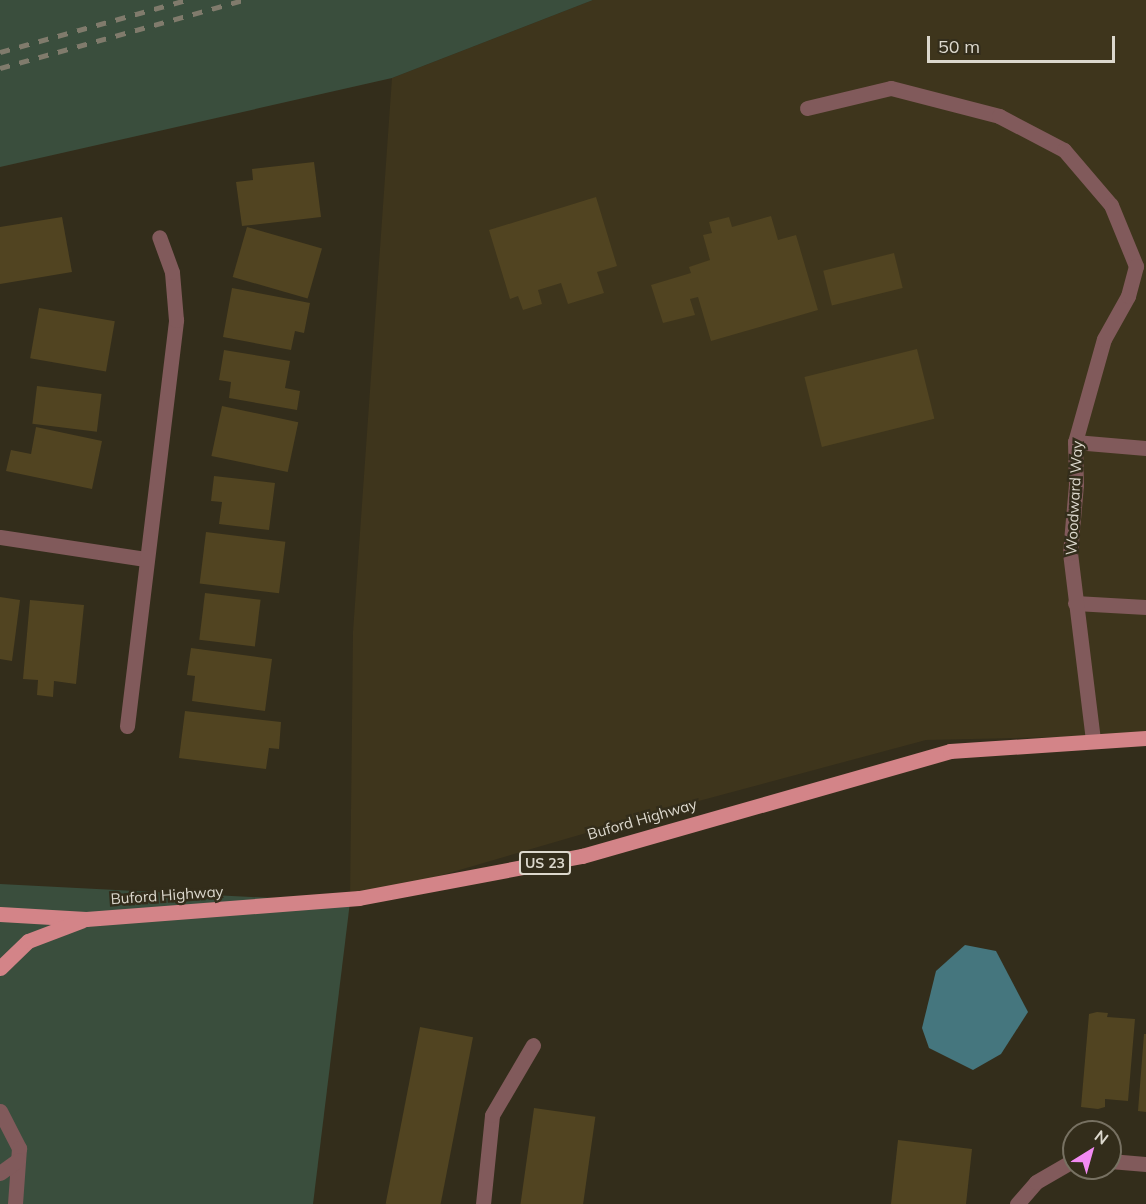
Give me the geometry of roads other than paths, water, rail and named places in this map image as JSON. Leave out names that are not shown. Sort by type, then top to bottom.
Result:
[{"type":"main road","name":"Buford Highway","points":[[0,914],[86,920],[359,898],[582,856],[950,751],[1146,738]]},
{"type":"main road","points":[[0,968],[28,941],[86,920]]},
{"type":"street","points":[[807,108],[891,88],[999,116],[1064,150],[1111,205],[1143,261]]},
{"type":"street","points":[[127,726],[145,559],[176,320],[172,272],[159,237]]},
{"type":"street","name":"Woodward Way","points":[[1093,740],[1070,553],[1076,485],[1075,442],[1104,339],[1128,296],[1143,261]]},
{"type":"street","points":[[1075,442],[1146,448]]},
{"type":"street","points":[[0,537],[145,559]]},
{"type":"street","points":[[1075,603],[1146,607]]},
{"type":"street","points":[[483,1204],[492,1115],[533,1045]]},
{"type":"street","points":[[0,1111],[19,1148],[15,1204]]},
{"type":"street","points":[[0,1173],[18,1160]]},
{"type":"street","points":[[1122,1162],[1146,1164]]},
{"type":"street","points":[[1017,1204],[1036,1182],[1062,1167]]},
{"type":"water","points":[[965,945],[996,951],[1028,1012],[1001,1054],[973,1070],[929,1048],[922,1028],[936,971]]},
{"type":"railway","points":[[0,52],[186,0]]},
{"type":"railway","points":[[0,68],[244,0]]}]
